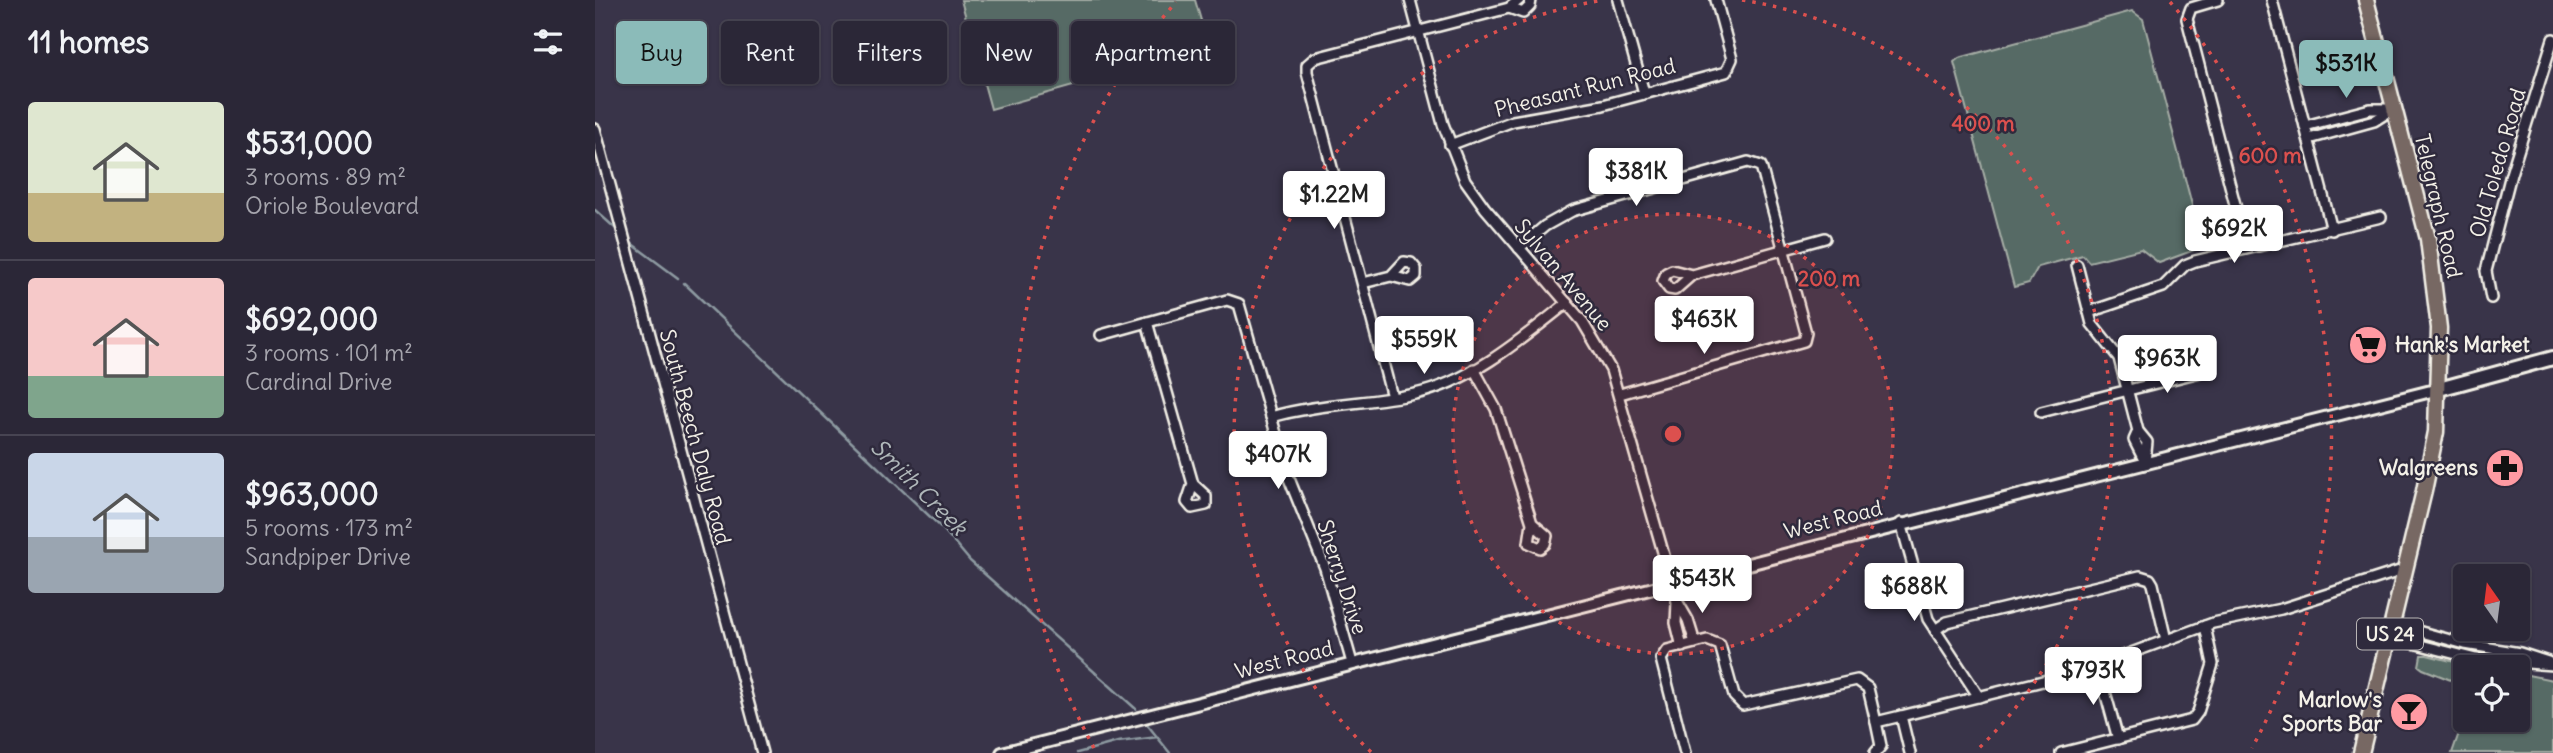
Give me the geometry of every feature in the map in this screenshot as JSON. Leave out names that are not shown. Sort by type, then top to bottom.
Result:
[{"type":"main road","name":"Telegraph Road","points":[[2361,753],[2431,459],[2439,388],[2435,276],[2365,0]]},
{"type":"main road","name":"West Road","points":[[2439,388],[2553,358]]},
{"type":"street","name":"Sylvan Avenue","points":[[1410,0],[1450,145],[1471,190],[1600,346],[1620,394],[1677,601]]},
{"type":"street","points":[[1509,8],[1523,13],[1528,10],[1531,0]]},
{"type":"street","points":[[1618,0],[1644,93]]},
{"type":"street","name":"Pheasant Run Road","points":[[1450,145],[1513,121],[1595,107],[1729,69],[1732,59],[1716,0]]},
{"type":"street","points":[[2218,0],[2196,6],[2189,11],[2187,19],[2246,247]]},
{"type":"street","points":[[2272,0],[2332,230]]},
{"type":"street","points":[[1392,397],[1307,65],[1315,58],[1509,8],[1519,1]]},
{"type":"street","name":"Old Toledo Road","points":[[2491,298],[2486,271],[2511,176],[2553,39]]},
{"type":"street","points":[[2305,126],[2370,109],[2393,108]]},
{"type":"street","points":[[2309,139],[2374,121],[2393,108]]},
{"type":"street","name":"South Beech Daly Road","points":[[595,130],[762,753]]},
{"type":"street","points":[[1519,248],[1545,226],[1572,211],[1748,162],[1757,163],[1763,170],[1805,339],[1800,345],[1620,394]]},
{"type":"street","points":[[2089,312],[2163,287],[2185,265],[2246,247],[2381,217]]},
{"type":"street","points":[[1692,275],[1825,238]]},
{"type":"street","points":[[2077,265],[2092,324],[2119,358],[2138,431],[2134,440],[2145,461]]},
{"type":"street","points":[[1363,283],[1391,276]]},
{"type":"street","name":"Sherry Drive","points":[[1147,322],[1227,300],[1236,301],[1241,309],[1291,484],[1325,568],[1352,663]]},
{"type":"street","points":[[1271,416],[1309,407],[1392,397],[1442,386],[1474,369],[1567,303]]},
{"type":"street","points":[[1101,335],[1147,322],[1193,484]]},
{"type":"street","points":[[1474,369],[1496,408],[1532,523]]},
{"type":"street","points":[[2041,412],[2200,372]]},
{"type":"street","name":"West Road","points":[[1002,753],[2439,388]]},
{"type":"street","points":[[1901,523],[1925,610],[1935,631],[1979,697]]},
{"type":"street","points":[[1876,722],[2098,666],[2205,626],[2281,609],[2406,569]]},
{"type":"street","points":[[1935,631],[1947,622],[2140,576],[2150,579],[2153,584],[2166,640]]},
{"type":"street","points":[[1677,601],[1688,620],[1695,643]]},
{"type":"street","points":[[1677,601],[1676,623],[1682,647]]},
{"type":"street","points":[[2061,753],[2186,722],[2196,716],[2213,664],[2205,626]]},
{"type":"street","points":[[2391,631],[2462,655],[2465,644]]},
{"type":"street","points":[[2391,631],[2520,653],[2553,665]]},
{"type":"street","points":[[1685,753],[1661,663],[1664,653],[1695,643],[1712,641],[1720,645],[1734,696],[1743,705],[1857,680],[1868,688],[1881,746],[1875,753]]},
{"type":"street","points":[[2530,663],[2553,665]]},
{"type":"street","points":[[2098,666],[2118,739]]},
{"type":"street","points":[[1901,716],[1910,753]]},
{"type":"green space","points":[[961,0],[1195,0],[1201,21],[1071,21],[1071,84],[1080,84],[991,109],[984,84],[1057,84],[1057,21],[967,21]]},
{"type":"green space","points":[[2132,11],[2143,19],[2202,243],[2200,248],[2159,263],[2141,249],[2089,262],[2083,255],[2038,267],[2029,283],[2014,287],[1954,62],[1959,58]]},
{"type":"green space","points":[[2421,655],[2453,662],[2453,681],[2423,669],[2419,666]]},
{"type":"green space","points":[[2530,675],[2553,680],[2553,753],[2452,753],[2459,732],[2530,732]]},
{"type":"waterway","name":"Smith Creek","points":[[595,210],[615,228]]},
{"type":"waterway","name":"Smith Creek","points":[[631,243],[678,278]]},
{"type":"waterway","name":"Smith Creek","points":[[684,283],[944,530],[970,561],[1136,709]]},
{"type":"waterway","name":"Smith Creek","points":[[1146,723],[1170,753]]},
{"type":"waterway","points":[[1077,753],[1118,742],[1158,737]]},
{"type":"place","name":"Hank's Market","points":[[2368,345]]},
{"type":"place","name":"Walgreens","points":[[2505,468]]},
{"type":"place","name":"Marlow's Sports Bar","points":[[2409,712]]}]
